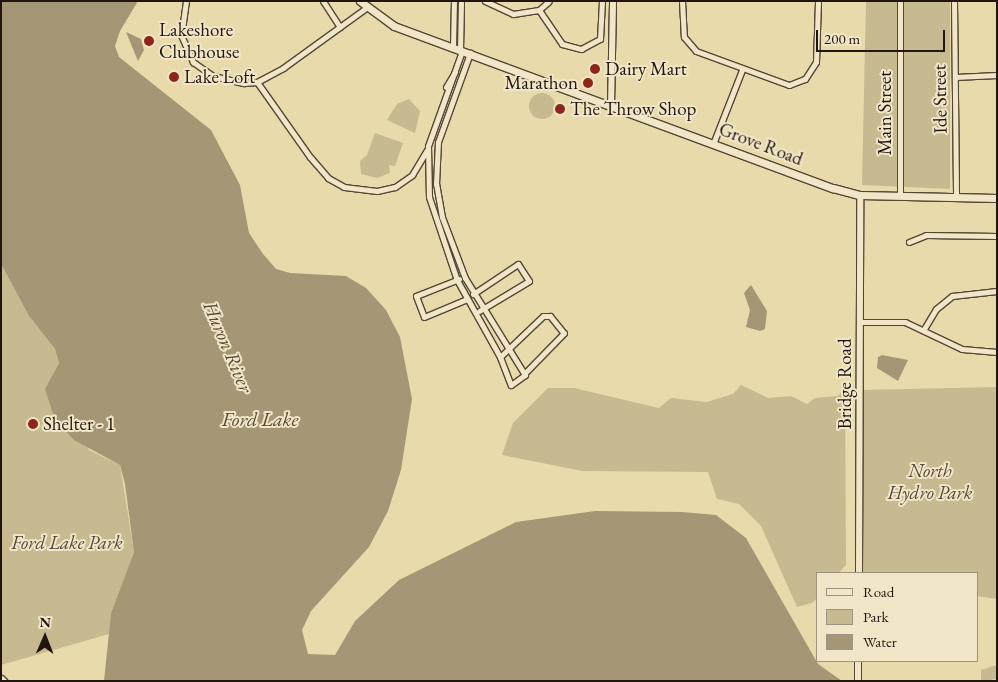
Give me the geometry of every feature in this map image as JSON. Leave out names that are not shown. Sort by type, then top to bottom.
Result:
[{"type":"main road","name":"Grove Road","points":[[360,1],[366,8],[394,26],[713,144],[860,194],[997,198]]},
{"type":"street","points":[[186,1],[181,35],[193,62],[229,82],[257,82],[366,8]]},
{"type":"street","points":[[323,1],[340,27]]},
{"type":"street","points":[[454,1],[459,49]]},
{"type":"street","points":[[257,82],[310,157],[328,178],[344,187],[377,192],[395,187],[412,175],[434,131],[454,72],[459,49],[461,1]]},
{"type":"street","points":[[485,1],[504,13],[539,10],[548,1]]},
{"type":"street","points":[[539,10],[562,44],[581,49],[600,39],[602,1]]},
{"type":"street","points":[[611,107],[613,1]]},
{"type":"street","points":[[682,1],[682,27],[688,45],[742,70],[781,84],[805,79],[816,62],[818,1]]},
{"type":"street","name":"Main Street","points":[[900,1],[900,195]]},
{"type":"street","name":"Ide Street","points":[[954,1],[956,197]]},
{"type":"street","points":[[470,53],[440,133],[435,172],[442,217],[473,294],[508,352],[524,374]]},
{"type":"street","points":[[713,144],[742,70]]},
{"type":"street","points":[[454,72],[462,75]]},
{"type":"street","points":[[442,108],[450,75],[454,72]]},
{"type":"street","points":[[955,77],[997,75]]},
{"type":"street","points":[[445,99],[452,102]]},
{"type":"street","points":[[434,131],[440,133]]},
{"type":"street","points":[[428,146],[426,174],[434,219],[457,280],[474,314],[500,357],[510,386],[563,336],[563,329],[546,314],[508,352],[500,357]]},
{"type":"street","points":[[426,174],[435,172]]},
{"type":"street","name":"Bridge Road","points":[[859,572],[860,194]]},
{"type":"street","points":[[434,219],[442,217]]},
{"type":"street","points":[[909,242],[926,235],[997,236]]},
{"type":"street","points":[[473,294],[518,264],[528,281],[474,314]]},
{"type":"street","points":[[465,278],[416,296],[424,317],[467,300]]},
{"type":"street","points":[[924,329],[936,309],[952,296],[997,291]]},
{"type":"street","points":[[860,322],[905,322],[924,329],[962,349],[997,352]]},
{"type":"street","points":[[858,662],[858,681]]},
{"type":"green space","points":[[866,1],[950,1],[950,189],[862,185]]},
{"type":"green space","points":[[542,93],[551,97],[555,106],[551,115],[542,119],[533,115],[529,106],[533,97]]},
{"type":"green space","points":[[409,99],[420,111],[415,133],[387,120],[397,104]]},
{"type":"green space","points":[[375,133],[403,143],[395,166],[389,165],[390,173],[377,178],[361,174],[360,161],[367,155]]},
{"type":"green space","name":"Ford Lake Park","points":[[1,264],[29,316],[55,349],[59,363],[54,372],[89,450],[120,465],[134,552],[111,613],[109,634],[1,665]]},
{"type":"green space","points":[[741,385],[768,398],[791,396],[807,404],[815,398],[838,396],[845,388],[846,565],[840,572],[816,572],[816,599],[812,603],[797,607],[761,526],[739,504],[717,499],[708,472],[582,471],[502,455],[513,423],[548,388],[574,388],[659,408],[671,398],[707,402],[733,394]]},
{"type":"green space","name":"North Hydro Park","points":[[997,387],[997,599],[978,596],[978,572],[863,572],[863,390]]},
{"type":"green space","points":[[997,665],[997,679],[981,681],[981,670]]},
{"type":"water","name":"Ford Lake","points":[[1,1],[138,1],[120,31],[115,46],[119,57],[211,130],[240,185],[249,233],[263,254],[276,269],[290,273],[346,276],[366,288],[386,310],[400,337],[412,399],[401,470],[388,511],[369,547],[311,611],[302,630],[308,654],[335,655],[355,621],[399,580],[516,522],[595,511],[682,512],[716,515],[746,538],[816,662],[842,681],[104,681],[111,613],[134,552],[125,484],[120,465],[74,440],[55,420],[45,389],[59,363],[55,349],[29,316],[1,264]]},
{"type":"water","points":[[126,32],[141,39],[144,50],[138,61]]},
{"type":"water","points":[[751,285],[767,311],[765,329],[760,331],[746,327],[750,310],[744,293]]},
{"type":"water","points":[[882,355],[908,360],[898,381],[877,368],[878,357]]},
{"type":"place","name":"Lakeshore Clubhouse","points":[[149,41]]},
{"type":"place","name":"Dairy Mart","points":[[595,69]]},
{"type":"place","name":"Lake Loft","points":[[174,77]]},
{"type":"place","name":"Marathon","points":[[588,83]]},
{"type":"place","name":"The Throw Shop","points":[[560,109]]},
{"type":"place","name":"Shelter - 1","points":[[33,424]]},
{"type":"water label","name":"Huron River","points":[[228,347]]}]
